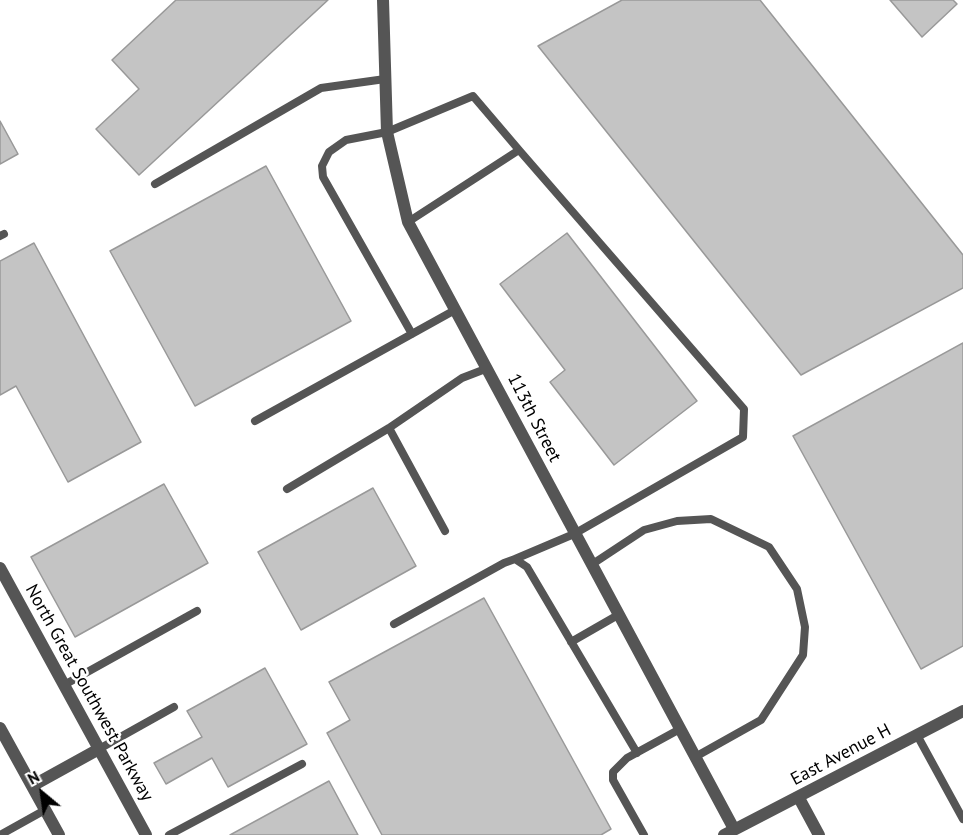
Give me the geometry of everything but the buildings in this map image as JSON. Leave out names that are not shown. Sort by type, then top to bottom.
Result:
[{"type":"street","name":"113th Street","points":[[383,0],[387,132],[408,222],[695,757],[729,832]]},
{"type":"street","name":"North Great Southwest Parkway","points":[[0,568],[146,835]]},
{"type":"street","name":"East Avenue H","points":[[729,832],[799,798],[963,711]]},
{"type":"street","points":[[0,728],[59,835]]},
{"type":"street","points":[[32,786],[99,749]]},
{"type":"street","points":[[799,798],[819,835]]},
{"type":"lane","points":[[155,184],[321,88],[385,79]]},
{"type":"lane","points":[[393,624],[515,559],[574,534],[742,437],[744,409],[473,96],[387,132],[345,140],[329,152],[322,166],[322,177],[412,334]]},
{"type":"lane","points":[[408,222],[519,150]]},
{"type":"lane","points":[[255,421],[456,310]]},
{"type":"lane","points":[[287,489],[389,428],[462,378],[488,368]]},
{"type":"lane","points":[[389,428],[446,531]]},
{"type":"lane","points":[[591,565],[644,530],[677,521],[711,519],[770,547],[797,589],[805,627],[803,655],[761,720],[695,757]]},
{"type":"lane","points":[[515,559],[527,567],[636,753]]},
{"type":"lane","points":[[64,685],[197,611]]},
{"type":"lane","points":[[571,642],[618,615]]},
{"type":"lane","points":[[99,749],[174,707]]},
{"type":"lane","points":[[644,835],[613,777],[617,766],[680,729]]},
{"type":"lane","points":[[917,735],[963,819]]},
{"type":"lane","points":[[169,835],[302,764]]},
{"type":"lane","points":[[0,835],[45,810]]}]
